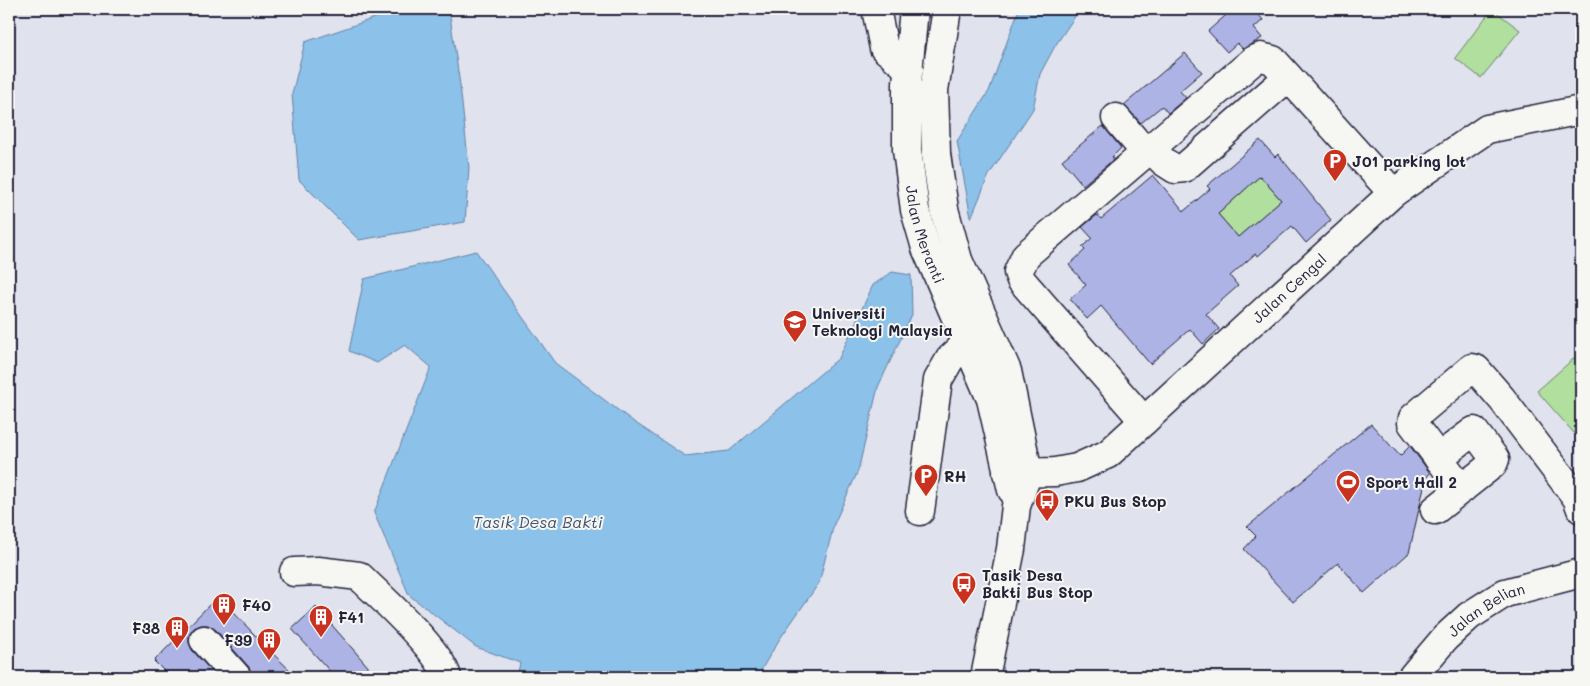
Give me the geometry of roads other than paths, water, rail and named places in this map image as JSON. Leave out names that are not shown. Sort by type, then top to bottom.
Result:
[{"type":"street","points":[[876,9],[884,48],[909,69]]},
{"type":"street","name":"Jalan Meranti","points":[[914,9],[909,69],[907,150],[916,218],[926,248],[952,304],[991,399],[1018,473]]},
{"type":"street","name":"Jalan Meranti","points":[[947,9],[934,90],[936,154],[944,209],[958,260],[1007,371],[1018,473]]},
{"type":"street","points":[[1144,421],[1020,280],[1018,272],[1026,255],[1254,60],[1261,57],[1273,60],[1393,193]]},
{"type":"street","points":[[1116,118],[1148,151],[1175,169],[1184,168],[1288,77]]},
{"type":"street","name":"Jalan Cengal","points":[[1018,473],[1056,472],[1077,468],[1108,454],[1393,193],[1487,129],[1581,110]]},
{"type":"street","points":[[920,512],[938,380],[950,360],[967,343]]},
{"type":"street","points":[[1462,489],[1414,429],[1413,418],[1467,369],[1476,369],[1502,399],[1576,498],[1581,509]]},
{"type":"street","points":[[1435,510],[1494,462],[1495,456],[1478,434],[1472,432],[1438,458]]},
{"type":"street","points":[[985,677],[1011,549],[1018,473]]},
{"type":"street","points":[[294,572],[359,576],[428,648],[445,669],[447,677]]},
{"type":"street","name":"Jalan Belian","points":[[1412,677],[1445,638],[1469,616],[1505,593],[1581,573]]},
{"type":"street","points":[[204,640],[237,677]]},
{"type":"water","points":[[401,9],[449,9],[469,168],[465,222],[359,240],[299,180],[292,94],[305,42]]},
{"type":"water","points":[[1019,9],[1080,9],[1055,46],[1040,74],[1033,109],[989,175],[971,218],[957,141],[989,91]]},
{"type":"water","name":"Tasik Desa Bakti","points":[[476,251],[555,363],[634,422],[685,456],[729,451],[839,358],[873,285],[892,272],[911,275],[912,315],[878,387],[858,471],[834,524],[819,583],[779,640],[757,677],[517,677],[520,663],[476,647],[409,595],[374,513],[431,367],[405,345],[377,363],[349,351],[364,279]]},
{"type":"place","name":"J01 parking lot","points":[[1335,182]]},
{"type":"place","name":"Universiti Teknologi Malaysia","points":[[795,343]]},
{"type":"place","name":"RH","points":[[926,497]]},
{"type":"place","name":"Sport Hall 2","points":[[1348,503]]},
{"type":"place","name":"PKU Bus Stop","points":[[1047,522]]},
{"type":"place","name":"Tasik Desa Bakti Bus Stop","points":[[964,605]]},
{"type":"place","name":"F40","points":[[224,626]]},
{"type":"place","name":"F41","points":[[321,638]]},
{"type":"place","name":"F38","points":[[177,649]]},
{"type":"place","name":"F39","points":[[269,661]]}]
